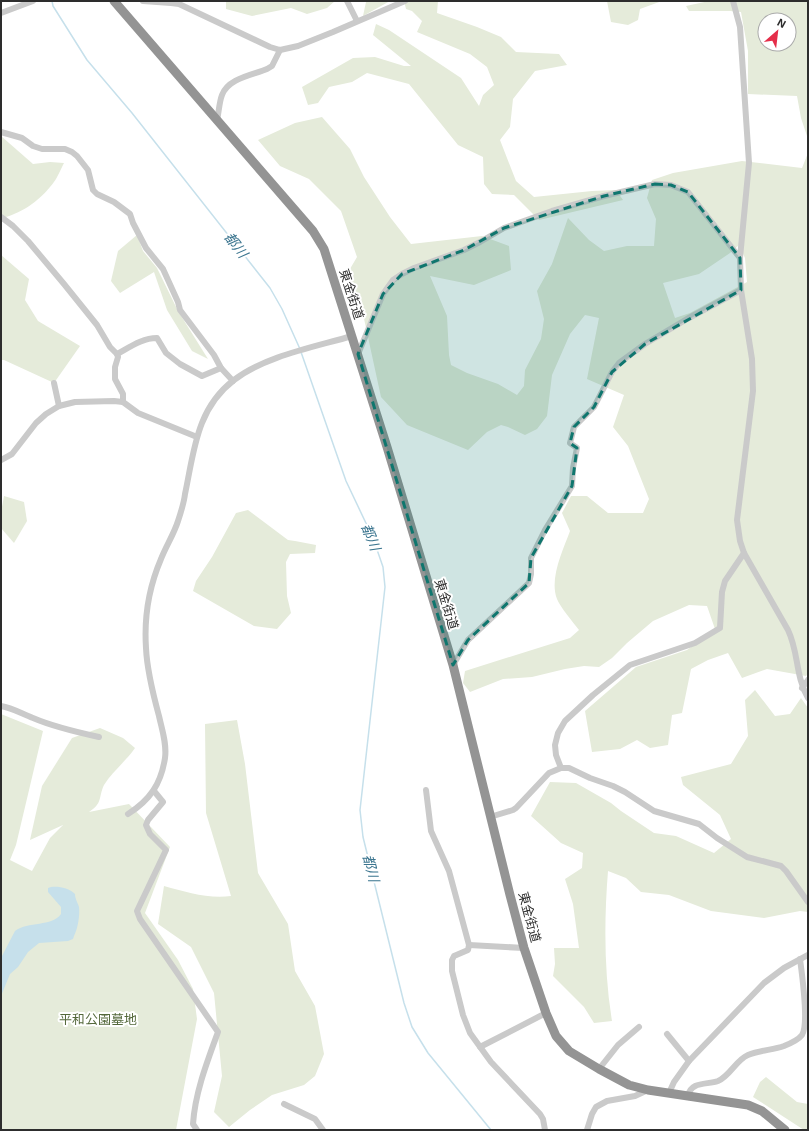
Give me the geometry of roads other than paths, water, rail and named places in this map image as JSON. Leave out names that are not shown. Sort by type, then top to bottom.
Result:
[{"type":"highway","name":"東金街道","points":[[114,1],[319,239],[324,249],[358,354],[453,665],[524,948],[546,1013],[559,1041],[569,1051],[624,1082],[648,1090],[748,1105],[762,1110],[785,1130]]},
{"type":"street","points":[[1,13],[32,1]]},
{"type":"street","points":[[143,1],[179,4],[270,47],[280,50],[298,46],[405,1]]},
{"type":"street","points":[[347,1],[357,21]]},
{"type":"street","points":[[733,1],[740,27],[749,163],[740,258],[741,290],[754,372],[754,391],[737,520],[740,541],[744,553],[793,640],[796,653],[797,670],[802,688],[808,698]]},
{"type":"street","points":[[217,120],[222,94],[227,88],[234,82],[268,69],[272,66],[280,50]]},
{"type":"street","points":[[1,132],[22,138],[33,146],[42,149],[65,148],[77,156],[88,170],[93,190],[97,194],[114,202],[130,214],[146,248],[163,269],[178,302],[180,310],[214,355],[221,368],[233,381]]},
{"type":"street","points":[[358,354],[383,294],[393,280],[402,274],[414,268],[464,250],[504,228],[552,211],[604,196],[655,184],[670,185],[688,192],[740,258]]},
{"type":"street","points":[[1,218],[18,231],[64,284],[97,325],[110,347],[117,354],[118,357],[115,368],[115,379],[123,394],[123,402]]},
{"type":"street","points":[[453,665],[468,640],[528,583],[531,574],[531,558],[545,530],[572,486],[573,468],[577,448],[570,443],[574,427],[594,407],[612,372],[619,363],[646,344],[687,319],[741,290]]},
{"type":"street","points":[[128,814],[137,809],[154,792],[160,779],[165,757],[165,742],[148,667],[145,631],[147,610],[149,596],[158,565],[176,526],[184,501],[193,450],[202,423],[210,408],[223,390],[233,381],[263,363],[352,336]]},
{"type":"street","points":[[117,354],[137,342],[150,338],[157,338],[166,353],[180,364],[202,376],[221,368]]},
{"type":"street","points":[[54,382],[59,406]]},
{"type":"street","points":[[1,460],[12,454],[36,423],[59,406],[75,402],[123,402],[138,414],[197,437]]},
{"type":"street","points":[[561,768],[556,755],[555,744],[558,733],[565,721],[593,696],[630,665],[695,642],[720,628],[722,592],[725,581],[744,553]]},
{"type":"street","points":[[802,688],[808,680]]},
{"type":"street","points":[[1,706],[14,709],[32,718],[56,726],[99,737]]},
{"type":"street","points":[[490,817],[513,810],[549,773],[561,768],[569,768],[625,792],[658,813],[700,824],[717,838],[747,857],[781,866],[808,902]]},
{"type":"street","points":[[426,790],[431,831],[449,871],[469,945],[468,950],[454,956],[452,960],[452,971],[463,1015],[470,1033],[491,1062],[540,1114],[543,1119],[545,1130]]},
{"type":"street","points":[[154,792],[163,802],[148,820],[146,825],[150,834],[166,850],[137,912],[144,925],[218,1032],[194,1107],[193,1124],[197,1130]]},
{"type":"street","points":[[469,945],[524,948]]},
{"type":"street","points":[[669,1093],[674,1082],[689,1061],[764,983],[780,971],[808,955]]},
{"type":"street","points":[[688,1096],[689,1090],[693,1086],[720,1080],[748,1055],[785,1045],[803,1034],[805,1029],[807,1007],[800,959]]},
{"type":"street","points":[[480,1047],[546,1013]]},
{"type":"street","points":[[599,1069],[618,1044],[639,1027]]},
{"type":"street","points":[[667,1034],[689,1061]]},
{"type":"street","points":[[588,1130],[592,1114],[596,1107],[607,1101],[635,1096],[648,1090]]},
{"type":"street","points":[[284,1104],[315,1118],[323,1130]]},
{"type":"water","points":[[48,888],[64,888],[75,894],[79,907],[79,914],[78,925],[73,939],[68,941],[39,943],[28,952],[18,967],[10,974],[1,996],[1,958],[15,931],[26,926],[52,921],[61,914],[61,907],[48,892]]},
{"type":"waterway","name":"都川","points":[[52,1],[53,6],[87,60],[132,113],[270,288],[282,309],[300,349]]},
{"type":"waterway","name":"都川","points":[[301,352],[346,481],[373,538],[383,567],[385,587],[360,810],[363,837],[404,1003],[412,1027],[428,1053],[491,1130]]},
{"type":"park label","name":"平和公園墓地","points":[[98,1019]]}]
